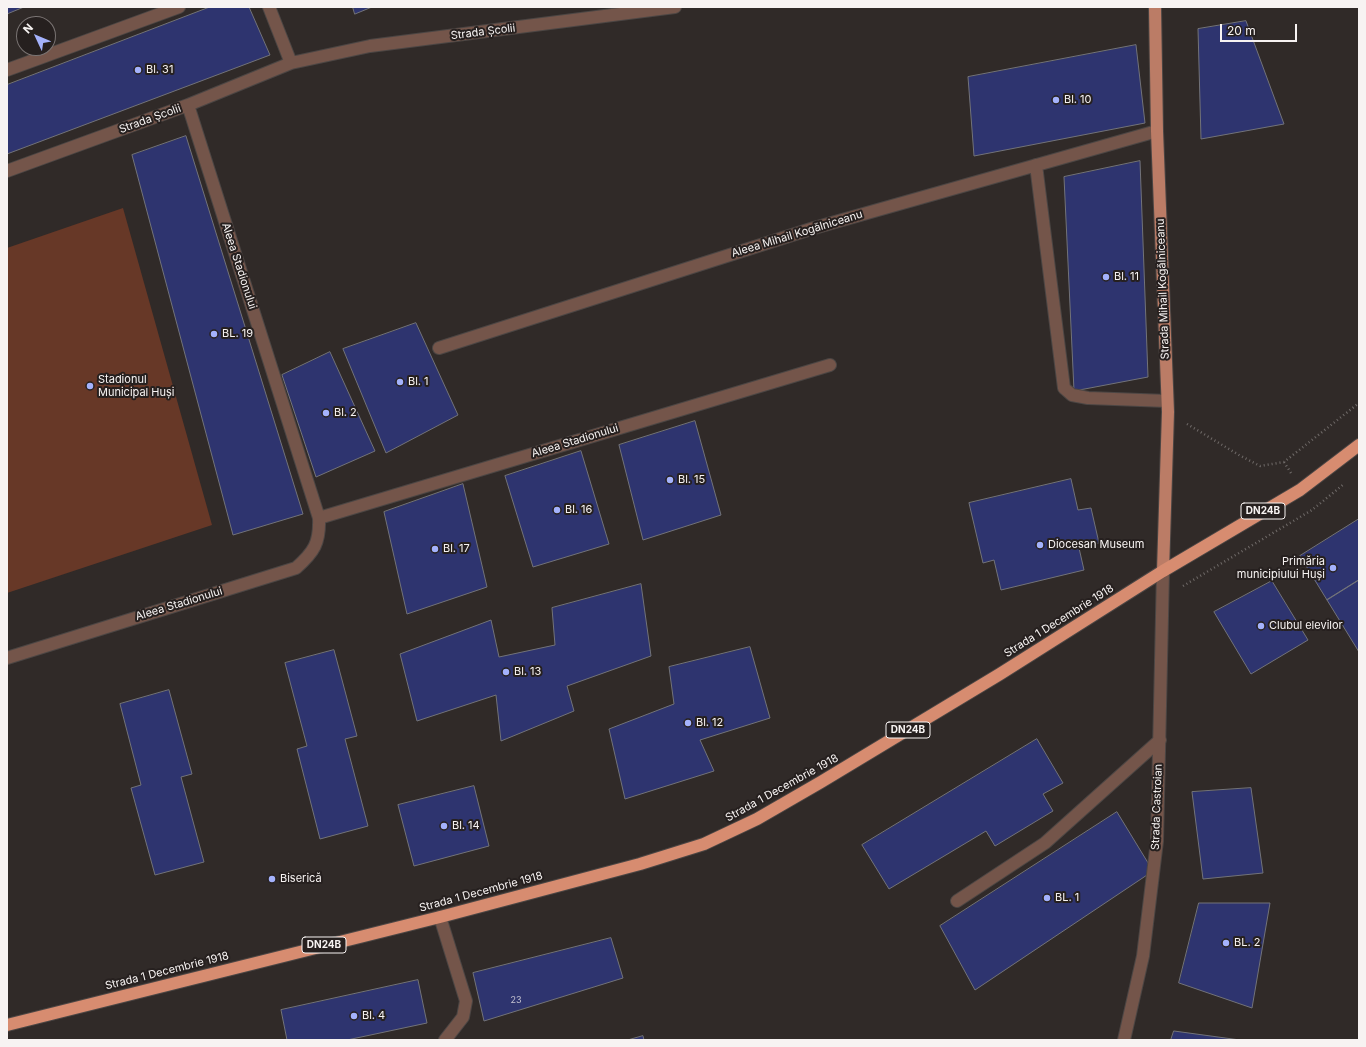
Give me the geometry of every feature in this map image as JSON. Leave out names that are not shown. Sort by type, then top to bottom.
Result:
[{"type":"highway","name":"Strada 1 Decembrie 1918","points":[[7,1023],[440,917],[640,864],[704,844],[757,819],[1000,674],[1163,571],[1300,490],[1359,445]]},
{"type":"main road","name":"Strada Mihail Kogălniceanu","points":[[1155,7],[1157,131],[1168,406],[1163,571]]},
{"type":"street","points":[[7,70],[179,7]]},
{"type":"street","points":[[269,7],[291,63]]},
{"type":"street","name":"Strada Școlii","points":[[7,171],[188,105],[291,63],[370,46],[675,7]]},
{"type":"street","name":"Aleea Stadionului","points":[[7,658],[296,568],[308,558],[314,550],[320,529],[319,518],[188,105]]},
{"type":"street","name":"Aleea Mihail Kogălniceanu","points":[[439,348],[814,228],[1157,131]]},
{"type":"street","points":[[1036,165],[1064,388],[1072,395],[1088,398],[1168,406]]},
{"type":"street","name":"Aleea Stadionului","points":[[319,518],[830,365]]},
{"type":"street","name":"Strada Castroian","points":[[1124,1040],[1143,956],[1156,848],[1160,740],[1163,571]]},
{"type":"street","points":[[957,902],[1045,843],[1160,740]]},
{"type":"street","points":[[440,917],[466,1001],[463,1017],[445,1040]]},
{"type":"path","points":[[1168,406],[1239,455],[1260,466],[1284,462],[1359,403]]},
{"type":"path","points":[[1162,598],[1312,510],[1347,481]]},
{"type":"shaded area","name":"Stadionul Municipal Huși","points":[[123,208],[212,525],[7,593],[7,248]]},
{"type":"building","points":[[7,7],[24,7],[7,14]]},
{"type":"building","name":"Bl. 31","points":[[210,7],[249,7],[270,55],[7,154],[7,85]]},
{"type":"building","points":[[353,7],[372,7],[355,14]]},
{"type":"building","points":[[1246,21],[1284,124],[1201,139],[1198,29]]},
{"type":"building","name":"Bl. 10","points":[[1136,45],[1145,123],[974,156],[968,77]]},
{"type":"building","name":"BL. 19","points":[[186,136],[303,514],[233,535],[132,155]]},
{"type":"building","name":"Bl. 11","points":[[1140,161],[1148,377],[1074,391],[1064,177]]},
{"type":"building","name":"Bl. 1","points":[[416,323],[458,415],[386,453],[343,349]]},
{"type":"building","name":"Bl. 2","points":[[330,352],[375,451],[316,477],[282,375]]},
{"type":"building","name":"Bl. 15","points":[[695,421],[721,515],[643,540],[619,445]]},
{"type":"building","name":"Bl. 16","points":[[581,451],[609,544],[533,567],[505,476]]},
{"type":"building","points":[[1071,479],[1078,510],[1091,508],[1099,543],[1079,548],[1084,570],[1001,590],[994,560],[983,563],[969,503]]},
{"type":"building","name":"Bl. 17","points":[[463,484],[487,587],[407,614],[384,512]]},
{"type":"building","name":"Primăria municipiului Huși","points":[[1359,519],[1359,580],[1327,600],[1300,556]]},
{"type":"building","points":[[1359,580],[1359,652],[1327,600]]},
{"type":"building","name":"Clubul elevilor","points":[[1272,581],[1308,640],[1251,674],[1214,612]]},
{"type":"building","name":"Bl. 13","points":[[641,584],[651,656],[567,686],[574,711],[501,741],[496,695],[417,721],[400,654],[491,620],[499,657],[555,645],[552,608]]},
{"type":"building","name":"Bl. 12","points":[[750,647],[770,718],[700,740],[714,771],[625,799],[609,729],[674,704],[669,667]]},
{"type":"building","points":[[334,650],[357,736],[345,739],[368,826],[320,839],[297,749],[307,746],[285,663]]},
{"type":"building","points":[[169,690],[192,774],[181,777],[204,862],[155,875],[131,788],[141,785],[120,704]]},
{"type":"building","points":[[1037,739],[1063,783],[1043,794],[1053,811],[995,846],[986,831],[889,889],[862,845]]},
{"type":"building","name":"Bl. 14","points":[[474,786],[489,846],[414,866],[398,805]]},
{"type":"building","points":[[1251,788],[1263,873],[1203,879],[1192,792]]},
{"type":"building","name":"BL. 1","points":[[1117,812],[1153,871],[975,990],[940,926]]},
{"type":"building","name":"BL. 2","points":[[1199,903],[1270,903],[1252,1008],[1179,983]]},
{"type":"building","points":[[611,938],[623,978],[484,1021],[473,973]]},
{"type":"building","name":"Bl. 4","points":[[418,980],[427,1023],[347,1040],[287,1040],[281,1010]]},
{"type":"building","points":[[1174,1031],[1240,1040],[1171,1040]]},
{"type":"building","points":[[643,1036],[644,1040],[628,1040]]},
{"type":"place","name":"Bl. 31","points":[[138,70]]},
{"type":"place","name":"Bl. 10","points":[[1056,100]]},
{"type":"place","name":"Bl. 11","points":[[1106,277]]},
{"type":"place","name":"BL. 19","points":[[214,334]]},
{"type":"place","name":"Bl. 1","points":[[400,382]]},
{"type":"place","name":"Stadionul Municipal Huși","points":[[90,386]]},
{"type":"place","name":"Bl. 2","points":[[326,413]]},
{"type":"place","name":"Bl. 15","points":[[670,480]]},
{"type":"place","name":"Bl. 16","points":[[557,510]]},
{"type":"place","name":"Diocesan Museum","points":[[1040,545]]},
{"type":"place","name":"Bl. 17","points":[[435,549]]},
{"type":"place","name":"Primăria municipiului Huși","points":[[1333,568]]},
{"type":"place","name":"Clubul elevilor","points":[[1261,626]]},
{"type":"place","name":"Bl. 13","points":[[506,672]]},
{"type":"place","name":"Bl. 12","points":[[688,723]]},
{"type":"place","name":"Bl. 14","points":[[444,826]]},
{"type":"place","name":"Biserică","points":[[272,879]]},
{"type":"place","name":"BL. 1","points":[[1047,898]]},
{"type":"place","name":"BL. 2","points":[[1226,943]]},
{"type":"place","name":"Bl. 4","points":[[354,1016]]}]
